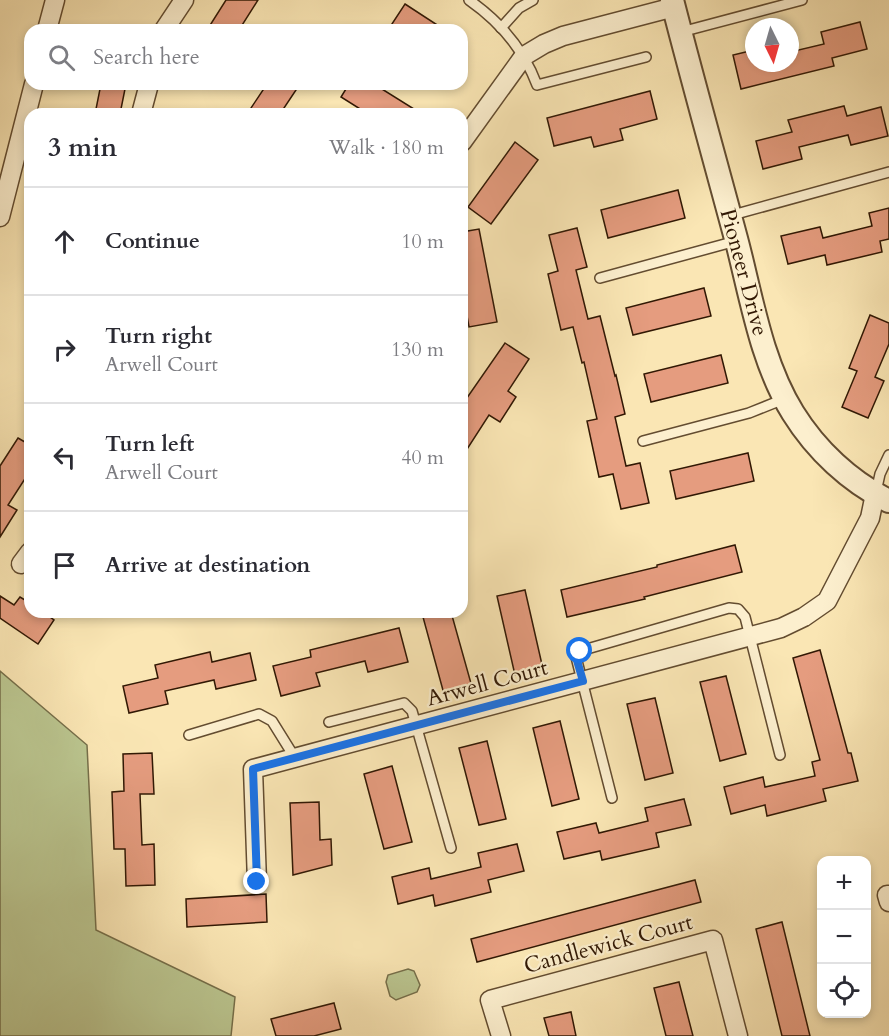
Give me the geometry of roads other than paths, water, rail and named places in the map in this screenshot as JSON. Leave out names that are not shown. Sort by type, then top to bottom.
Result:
[{"type":"street","points":[[49,24],[55,0]]},
{"type":"street","points":[[168,24],[184,0]]},
{"type":"street","points":[[468,134],[524,56],[563,36],[673,4]]},
{"type":"street","name":"Pioneer Drive","points":[[673,4],[768,358],[785,398],[804,429],[845,472],[882,497]]},
{"type":"street","points":[[28,108],[32,90]]},
{"type":"street","points":[[143,108],[147,90]]},
{"type":"street","points":[[0,217],[24,123]]},
{"type":"street","name":"Arwell Court","points":[[257,882],[253,769],[781,628],[804,617],[827,601],[882,497]]},
{"type":"street","points":[[889,895],[887,895],[889,902]]},
{"type":"street","name":"Candlewick Court","points":[[501,1036],[490,1000],[713,940],[738,1036]]},
{"type":"lane","points":[[469,0],[489,14],[524,56],[537,85],[646,57]]},
{"type":"lane","points":[[501,28],[519,8],[532,0]]},
{"type":"lane","points":[[681,32],[802,0]]},
{"type":"lane","points":[[729,216],[889,172]]},
{"type":"lane","points":[[600,278],[736,241]]},
{"type":"lane","points":[[643,441],[748,413],[785,398]]},
{"type":"lane","points":[[882,497],[879,474],[889,455]]},
{"type":"lane","points":[[612,798],[576,657],[580,651],[729,608],[738,609],[745,617],[780,755]]},
{"type":"lane","points":[[329,722],[404,703],[412,711],[451,848]]},
{"type":"lane","points":[[189,735],[259,714],[273,721],[295,758]]}]
